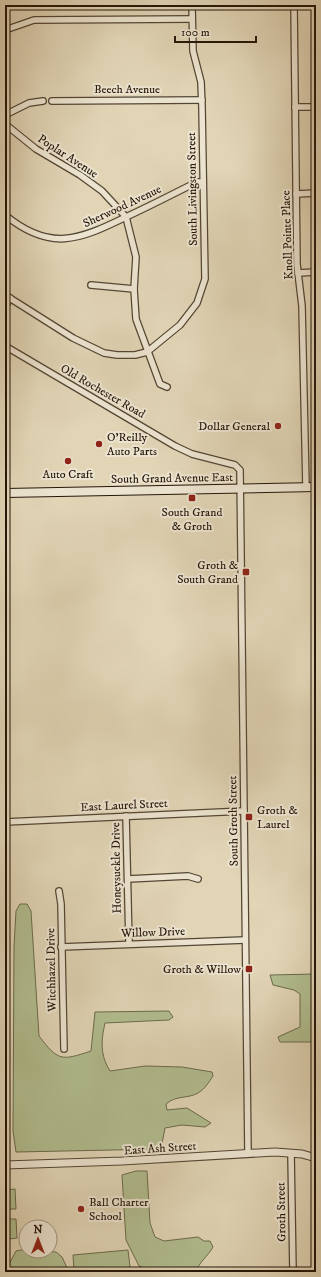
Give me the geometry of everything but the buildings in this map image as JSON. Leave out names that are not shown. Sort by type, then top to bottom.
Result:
[{"type":"main road","name":"South Grand Avenue East","points":[[5,493],[316,487]]},
{"type":"street","name":"South Livingston Street","points":[[147,352],[187,318],[197,303],[205,279],[202,100],[201,82],[193,51],[192,5]]},
{"type":"street","name":"Knoll Pointe Place","points":[[294,5],[296,194],[298,273],[302,306],[306,487]]},
{"type":"street","points":[[5,30],[34,20],[192,19]]},
{"type":"street","name":"Beech Avenue","points":[[52,101],[202,100]]},
{"type":"street","points":[[5,115],[29,103],[43,101]]},
{"type":"street","points":[[295,107],[316,107]]},
{"type":"street","name":"Poplar Avenue","points":[[5,124],[36,149],[80,175],[102,191],[126,217],[136,258],[134,289],[136,319],[160,384],[166,388]]},
{"type":"street","name":"Sherwood Avenue","points":[[5,215],[30,231],[56,238],[74,238],[86,235],[126,217],[197,182],[203,182]]},
{"type":"street","points":[[296,194],[316,193]]},
{"type":"street","points":[[298,273],[316,272]]},
{"type":"street","points":[[91,285],[134,289]]},
{"type":"street","points":[[5,307],[7,297],[73,338],[104,353],[125,356],[147,352]]},
{"type":"street","name":"Old Rochester Road","points":[[5,346],[175,446],[192,454],[235,465],[240,470],[240,489]]},
{"type":"street","name":"South Groth Street","points":[[240,489],[248,1153]]},
{"type":"street","name":"East Laurel Street","points":[[5,822],[244,811]]},
{"type":"street","name":"Honeysuckle Drive","points":[[126,816],[129,944]]},
{"type":"street","points":[[128,879],[188,876],[198,879]]},
{"type":"street","name":"Witchhazel Drive","points":[[59,891],[61,904],[64,1049]]},
{"type":"street","name":"Willow Drive","points":[[61,946],[245,940]]},
{"type":"street","name":"East Ash Street","points":[[5,1165],[122,1162],[248,1153],[291,1153],[316,1158]]},
{"type":"street","name":"Groth Street","points":[[291,1153],[293,1272]]},
{"type":"green space","points":[[20,904],[27,904],[31,911],[39,1036],[45,1044],[61,1057],[81,1054],[91,1051],[95,1012],[169,1011],[173,1017],[169,1020],[105,1023],[102,1042],[104,1059],[110,1071],[145,1066],[182,1067],[212,1072],[213,1076],[207,1085],[200,1091],[194,1095],[174,1099],[166,1104],[167,1110],[187,1108],[211,1123],[205,1127],[182,1125],[165,1128],[161,1149],[16,1152],[13,1131],[14,947],[16,911]]},
{"type":"green space","points":[[316,974],[316,1042],[280,1042],[278,1037],[300,1027],[300,994],[294,990],[273,985],[270,975]]},
{"type":"green space","points":[[136,1171],[147,1171],[150,1223],[155,1237],[164,1241],[198,1237],[204,1241],[210,1241],[213,1247],[199,1265],[196,1272],[155,1272],[139,1266],[126,1240],[122,1175]]},
{"type":"green space","points":[[15,1189],[16,1209],[7,1209],[6,1190]]},
{"type":"green space","points":[[8,1219],[16,1219],[17,1238],[9,1239]]},
{"type":"green space","points":[[128,1250],[130,1267],[126,1272],[74,1271],[73,1255]]},
{"type":"green space","points":[[16,1251],[18,1251],[18,1259],[58,1259],[58,1254],[62,1257],[69,1272],[5,1272]]},
{"type":"place","name":"Dollar General","points":[[278,426]]},
{"type":"place","name":"O'Reilly Auto Parts","points":[[99,444]]},
{"type":"place","name":"Auto Craft","points":[[68,461]]},
{"type":"place","name":"South Grand & Groth","points":[[192,498]]},
{"type":"place","name":"Groth & South Grand","points":[[246,572]]},
{"type":"place","name":"Groth & Laurel","points":[[249,817]]},
{"type":"place","name":"Groth & Willow","points":[[249,969]]},
{"type":"place","name":"Ball Charter School","points":[[81,1209]]}]
